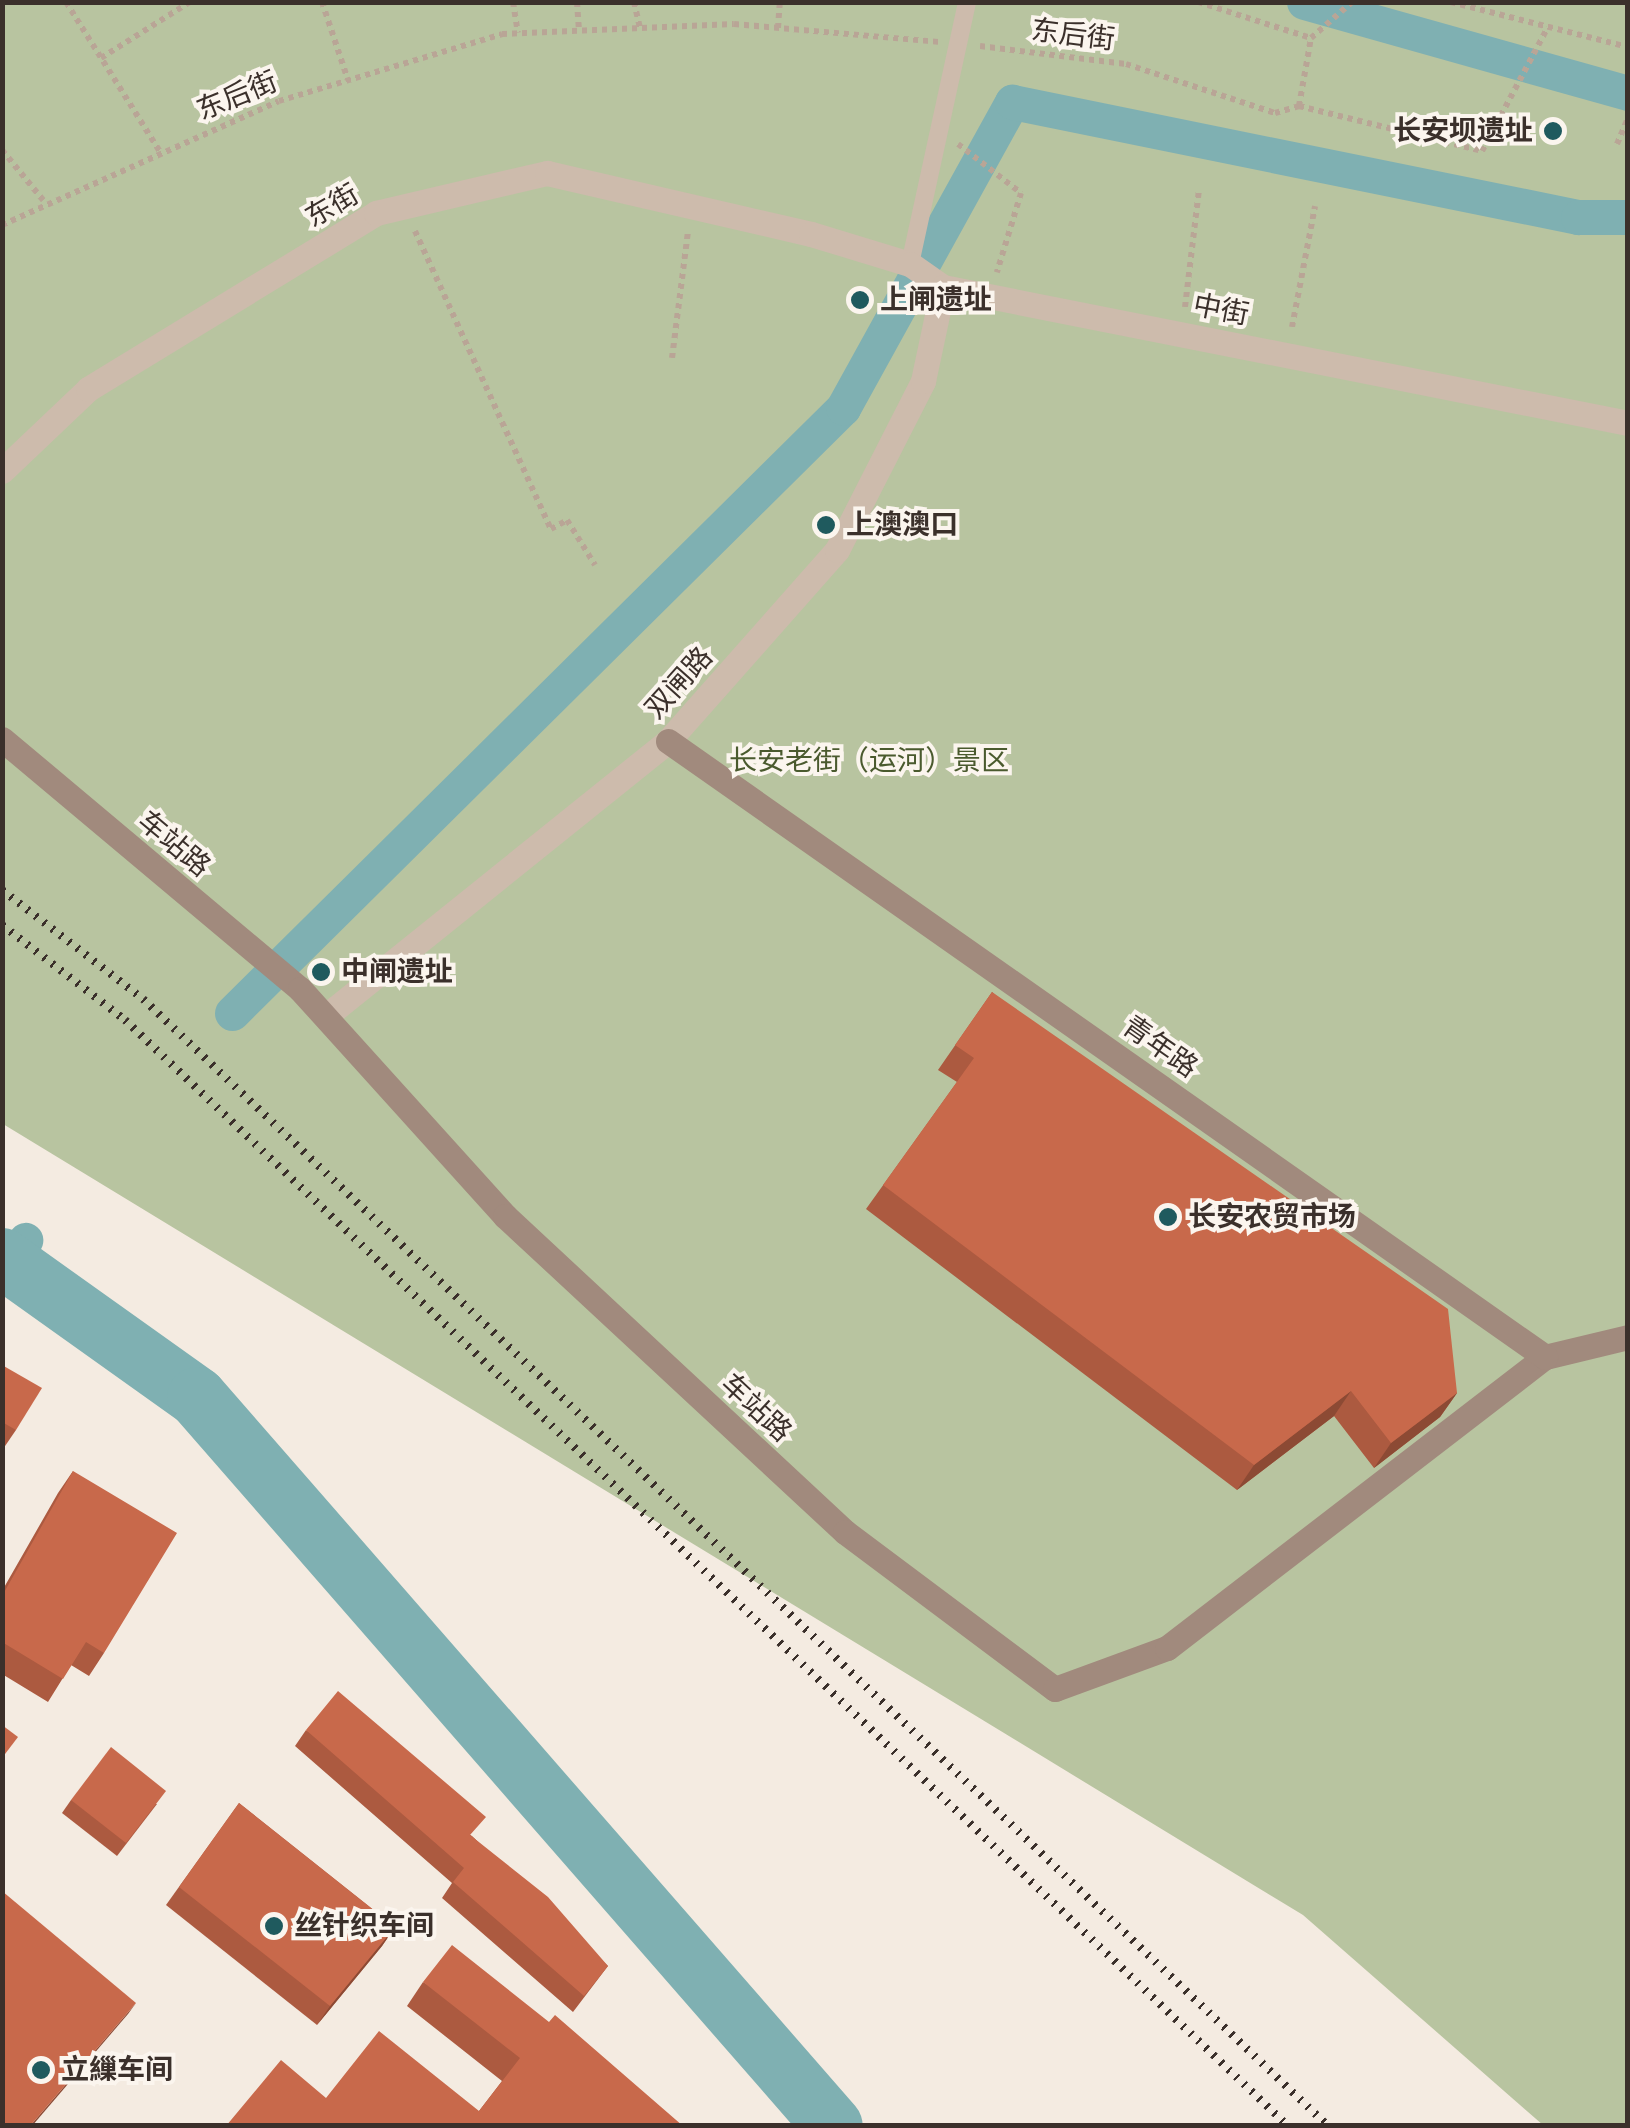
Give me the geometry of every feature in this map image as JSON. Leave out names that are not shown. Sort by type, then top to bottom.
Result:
[{"type":"street","name":"东街","points":[[2,471],[88,389],[376,213],[547,173],[812,234]]},
{"type":"street","name":"中街","points":[[812,234],[912,266],[941,286],[1285,352],[1628,424]]},
{"type":"street","name":"双闸路","points":[[326,1016],[668,740],[836,550],[923,381],[941,286]]},
{"type":"street","name":"车站路","points":[[2,739],[300,989],[505,1216],[846,1532],[1056,1689],[1167,1648],[1545,1356]]},
{"type":"street","name":"青年路","points":[[668,740],[1545,1356]]},
{"type":"street","points":[[1545,1356],[1628,1337]]},
{"type":"lane","points":[[912,266],[962,44],[967,2]]},
{"type":"path","points":[[66,2],[160,152]]},
{"type":"path","points":[[101,58],[190,2]]},
{"type":"path","points":[[322,2],[348,80]]},
{"type":"path","points":[[513,2],[518,33]]},
{"type":"path","points":[[577,2],[580,31]]},
{"type":"path","points":[[634,2],[640,29]]},
{"type":"path","points":[[778,28],[780,2]]},
{"type":"path","points":[[1198,2],[1311,38]]},
{"type":"path","points":[[1299,106],[1311,38],[1352,2]]},
{"type":"path","points":[[1451,2],[1628,47]]},
{"type":"path","name":"东后街","points":[[2,225],[43,200],[348,80],[518,33],[778,28],[962,44],[1126,64],[1275,114],[1299,106],[1482,152],[1548,26]]},
{"type":"path","points":[[1617,144],[1628,118]]},
{"type":"path","points":[[944,133],[1021,193],[990,296]]},
{"type":"path","points":[[2,150],[43,200]]},
{"type":"path","points":[[1181,333],[1200,189]]},
{"type":"path","points":[[404,206],[551,529],[567,520],[595,566]]},
{"type":"path","points":[[672,358],[691,206]]},
{"type":"path","points":[[1285,352],[1315,206]]},
{"type":"green space","name":"长安老街（运河）景区","points":[[2,3],[1627,3],[1627,2125],[1543,2125],[1303,1915],[3,1124]]},
{"type":"building","points":[[992,992],[1448,1309],[1457,1393],[1391,1443],[1351,1391],[1254,1465],[883,1185],[974,1058],[955,1045]]},
{"type":"building","points":[[2,1365],[42,1388],[16,1430],[2,1422]]},
{"type":"building","points":[[73,1471],[177,1533],[104,1653],[86,1642],[63,1679],[2,1642],[2,1596]]},
{"type":"building","points":[[338,1691],[486,1817],[470,1835],[548,1897],[608,1966],[584,1996],[453,1882],[464,1868],[306,1730]]},
{"type":"building","points":[[2,1725],[18,1737],[2,1758]]},
{"type":"building","points":[[111,1747],[166,1791],[126,1843],[71,1800]]},
{"type":"building","name":"丝针织车间","points":[[239,1803],[395,1927],[330,2006],[179,1887]]},
{"type":"building","name":"立繅车间","points":[[2,1891],[136,2003],[30,2126],[8,2126],[2,2121]]},
{"type":"building","points":[[452,1945],[549,2022],[555,2015],[683,2126],[226,2126],[281,2060],[326,2098],[379,2031],[479,2111],[520,2058],[423,1982]]},
{"type":"waterway","points":[[1304,2],[1628,93]]},
{"type":"waterway","points":[[232,1013],[843,408],[1012,102],[1578,217],[1628,217]]},
{"type":"waterway","points":[[7,1261],[25,1240]]},
{"type":"waterway","points":[[2,1258],[197,1397],[833,2126]]},
{"type":"railway","points":[[2,890],[143,999],[1328,2126]]},
{"type":"railway","points":[[2,925],[125,1020],[1288,2126]]},
{"type":"place","name":"长安坝遗址","points":[[1553,131]]},
{"type":"place","name":"上闸遗址","points":[[860,300]]},
{"type":"place","name":"上澳澳口","points":[[826,525]]},
{"type":"place","name":"中闸遗址","points":[[321,972]]},
{"type":"place","name":"长安农贸市场","points":[[1168,1217]]},
{"type":"place","name":"丝针织车间","points":[[274,1926]]},
{"type":"place","name":"立繅车间","points":[[41,2070]]}]
